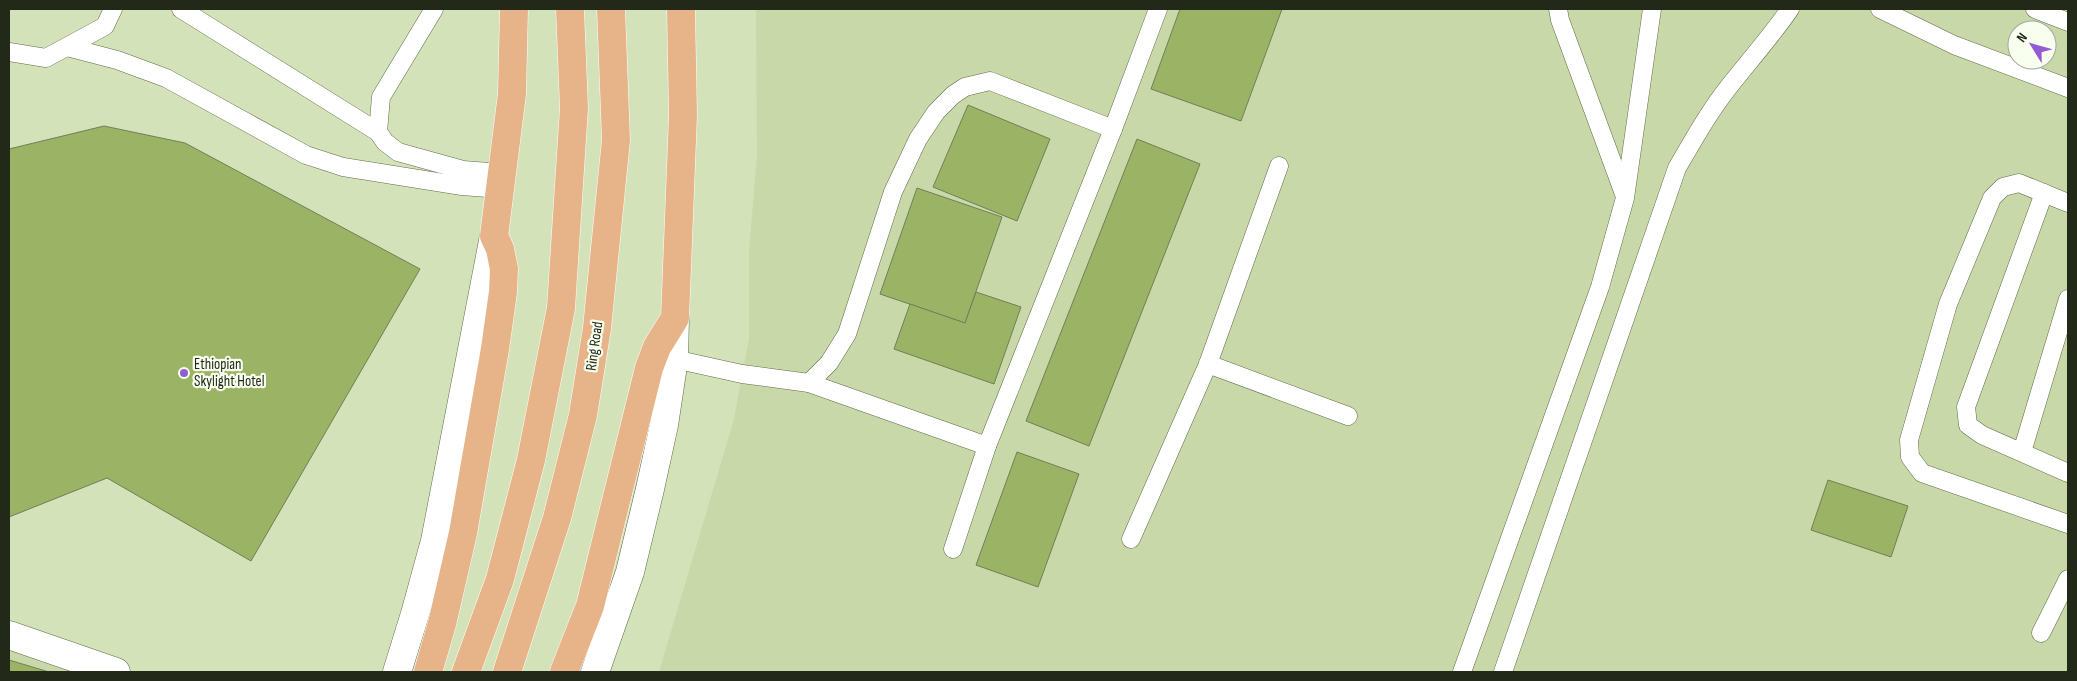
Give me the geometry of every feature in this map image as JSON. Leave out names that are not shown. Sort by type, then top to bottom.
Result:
[{"type":"highway","points":[[428,672],[442,624],[463,533],[495,350],[503,292],[504,269],[500,249],[494,236],[512,94],[514,9]]},
{"type":"highway","points":[[466,672],[500,579],[531,460],[561,308],[574,108],[570,9]]},
{"type":"highway","name":"Ring Road","points":[[507,672],[557,518],[583,415],[597,328],[616,140],[612,9]]},
{"type":"highway","points":[[564,672],[590,606],[649,368],[657,346],[675,318],[683,115],[681,9]]},
{"type":"street","points":[[397,672],[435,541],[494,236]]},
{"type":"street","points":[[595,672],[630,572],[664,424],[674,359],[675,318]]},
{"type":"street","points":[[9,635],[116,672]]},
{"type":"lane","points":[[9,52],[46,58],[105,26],[113,9]]},
{"type":"lane","points":[[181,9],[378,132],[385,142],[398,152],[501,181]]},
{"type":"lane","points":[[378,132],[381,97],[434,9]]},
{"type":"lane","points":[[953,550],[987,446],[1113,129],[1158,9]]},
{"type":"lane","points":[[1558,9],[1560,20],[1625,198]]},
{"type":"lane","points":[[1462,672],[1600,287],[1625,198],[1652,9]]},
{"type":"lane","points":[[1503,672],[1677,168],[1706,119],[1730,84],[1770,38],[1790,9]]},
{"type":"lane","points":[[1880,9],[1954,45],[2068,88]]},
{"type":"lane","points":[[2035,9],[2068,22]]},
{"type":"lane","points":[[67,47],[117,60],[166,78],[306,155],[343,167],[462,186],[501,181]]},
{"type":"lane","points":[[809,384],[829,363],[847,334],[893,192],[918,139],[936,112],[953,95],[965,88],[990,81],[1113,129]]},
{"type":"lane","points":[[1131,539],[1208,364],[1279,166]]},
{"type":"lane","points":[[2068,203],[2019,183],[2003,187],[1992,198],[1948,304],[1909,440],[1910,458],[1922,473],[2068,524]]},
{"type":"lane","points":[[2044,193],[1966,407],[1968,425],[1982,435],[2068,473]]},
{"type":"lane","points":[[2022,452],[2068,299]]},
{"type":"lane","points":[[674,359],[742,374],[809,384],[987,446]]},
{"type":"lane","points":[[1208,364],[1348,416]]},
{"type":"lane","points":[[2041,633],[2068,579]]},
{"type":"shaded area","points":[[756,9],[2068,9],[2068,672],[659,672],[734,419],[749,338],[749,251],[757,155]]},
{"type":"shaded area","points":[[9,649],[74,672],[9,672]]},
{"type":"building","points":[[1180,9],[1282,9],[1241,121],[1151,89]]},
{"type":"building","points":[[968,105],[1050,139],[1017,221],[933,187]]},
{"type":"building","name":"Ethiopian Skylight Hotel","points":[[104,126],[185,143],[420,269],[251,561],[107,478],[9,517],[9,149]]},
{"type":"building","points":[[1137,139],[1200,164],[1089,446],[1026,421]]},
{"type":"building","points":[[917,188],[1002,217],[965,323],[880,294]]},
{"type":"building","points":[[976,292],[1021,307],[994,384],[894,349],[910,304],[965,323]]},
{"type":"building","points":[[1017,452],[1079,474],[1038,587],[976,565]]},
{"type":"building","points":[[1828,480],[1908,506],[1891,557],[1811,530]]},
{"type":"building","points":[[9,660],[49,672],[9,672]]},
{"type":"place","name":"Ethiopian Skylight Hotel","points":[[184,373]]}]
